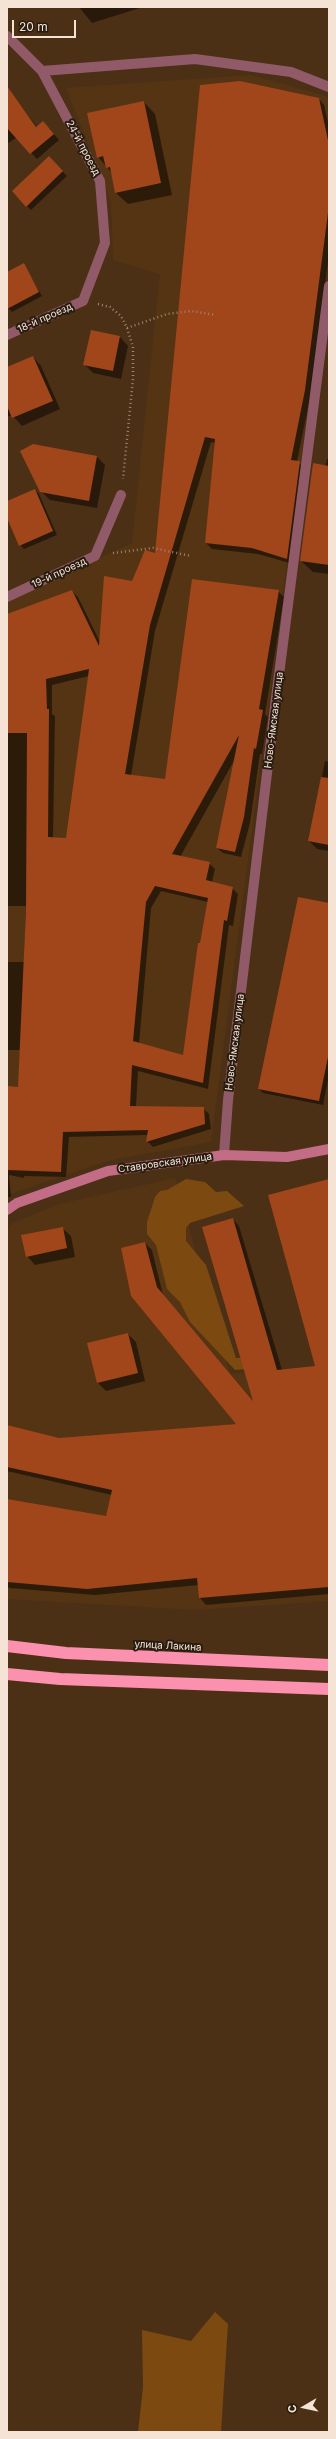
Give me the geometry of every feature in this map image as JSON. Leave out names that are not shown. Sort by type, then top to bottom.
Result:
[{"type":"highway","name":"улица Лакина","points":[[7,1646],[66,1653],[329,1665]]},
{"type":"highway","points":[[7,1674],[60,1679],[329,1689]]},
{"type":"street","name":"24-й проезд","points":[[7,36],[42,71],[100,181],[105,243],[83,301]]},
{"type":"street","points":[[42,71],[195,59],[291,72],[329,87]]},
{"type":"street","name":"Ново-Ямская улица","points":[[224,1155],[228,1100],[276,698],[329,286]]},
{"type":"street","name":"18-й проезд","points":[[7,335],[83,301]]},
{"type":"street","name":"19-й проезд","points":[[7,597],[95,556],[121,495]]},
{"type":"street","name":"Ставровская улица","points":[[7,1210],[17,1203],[108,1171],[224,1155],[287,1157],[329,1149]]},
{"type":"path","points":[[83,301],[110,307],[121,316],[127,328],[133,347],[133,378],[121,495]]},
{"type":"path","points":[[127,328],[167,314],[191,311],[216,315]]},
{"type":"path","points":[[95,556],[153,548],[191,556]]},
{"type":"shaded area","points":[[251,75],[329,97],[329,240],[211,1142],[107,1161],[7,1195],[7,601],[132,543],[160,274],[113,260],[111,201],[66,88]]},
{"type":"shaded area","points":[[175,1178],[230,1374],[329,1365],[329,1601],[197,1610],[7,1599],[7,1231],[13,1223],[59,1204]]},
{"type":"shaded area","points":[[186,1179],[205,1182],[216,1192],[227,1191],[244,1206],[190,1223],[186,1228],[186,1241],[206,1265],[236,1358],[265,1357],[273,1367],[235,1370],[190,1322],[180,1302],[167,1289],[156,1245],[147,1234],[147,1222],[155,1197],[160,1191],[167,1190]]},
{"type":"shaded area","points":[[215,2312],[228,2324],[221,2432],[138,2432],[143,2387],[142,2330],[191,2341]]},
{"type":"building","points":[[240,81],[319,98],[329,145],[329,205],[305,390],[291,460],[300,461],[287,559],[252,548],[205,543],[215,439],[205,437],[150,625],[125,774],[165,779],[192,579],[279,590],[259,709],[263,710],[256,749],[254,748],[244,817],[235,852],[216,848],[239,735],[172,854],[210,862],[206,880],[233,887],[227,921],[224,920],[203,1083],[132,1065],[130,1106],[204,1107],[205,1124],[146,1142],[148,1130],[63,1132],[61,1172],[7,1170],[7,1086],[18,1087],[26,909],[27,733],[7,733],[7,614],[72,590],[99,646],[104,576],[132,581],[145,550],[155,553],[200,85]],"holes":[[[89,669],[66,838],[48,837],[49,709],[47,709],[46,679]],[[155,886],[208,898],[200,943],[198,943],[183,1055],[133,1041],[146,902]]]},
{"type":"building","points":[[7,86],[36,127],[43,121],[54,134],[30,154],[7,128]]},
{"type":"building","points":[[144,101],[161,183],[115,193],[110,167],[106,168],[103,156],[97,158],[87,113]]},
{"type":"building","points":[[49,156],[63,171],[26,207],[12,191]]},
{"type":"building","points":[[24,263],[39,292],[7,309],[7,272]]},
{"type":"building","points":[[91,330],[120,336],[113,371],[83,365]]},
{"type":"building","points":[[33,356],[53,401],[12,418],[7,406],[7,367]]},
{"type":"building","points":[[33,444],[97,456],[89,501],[40,492],[20,451]]},
{"type":"building","points":[[313,463],[329,466],[329,565],[300,561]]},
{"type":"building","points":[[35,489],[53,531],[19,546],[7,518],[7,501]]},
{"type":"building","points":[[321,777],[329,778],[329,845],[308,841]]},
{"type":"building","points":[[298,897],[329,903],[329,1052],[319,1101],[258,1089]]},
{"type":"building","points":[[329,1179],[329,1587],[199,1598],[197,1578],[87,1589],[7,1582],[7,1499],[106,1516],[112,1490],[7,1467],[7,1425],[59,1438],[236,1424],[131,1296],[121,1248],[145,1242],[157,1287],[253,1401],[202,1227],[233,1218],[277,1370],[315,1366],[268,1195]]},
{"type":"building","points":[[63,1227],[67,1248],[26,1257],[21,1235]]},
{"type":"building","points":[[128,1333],[138,1373],[97,1383],[87,1343]]}]
